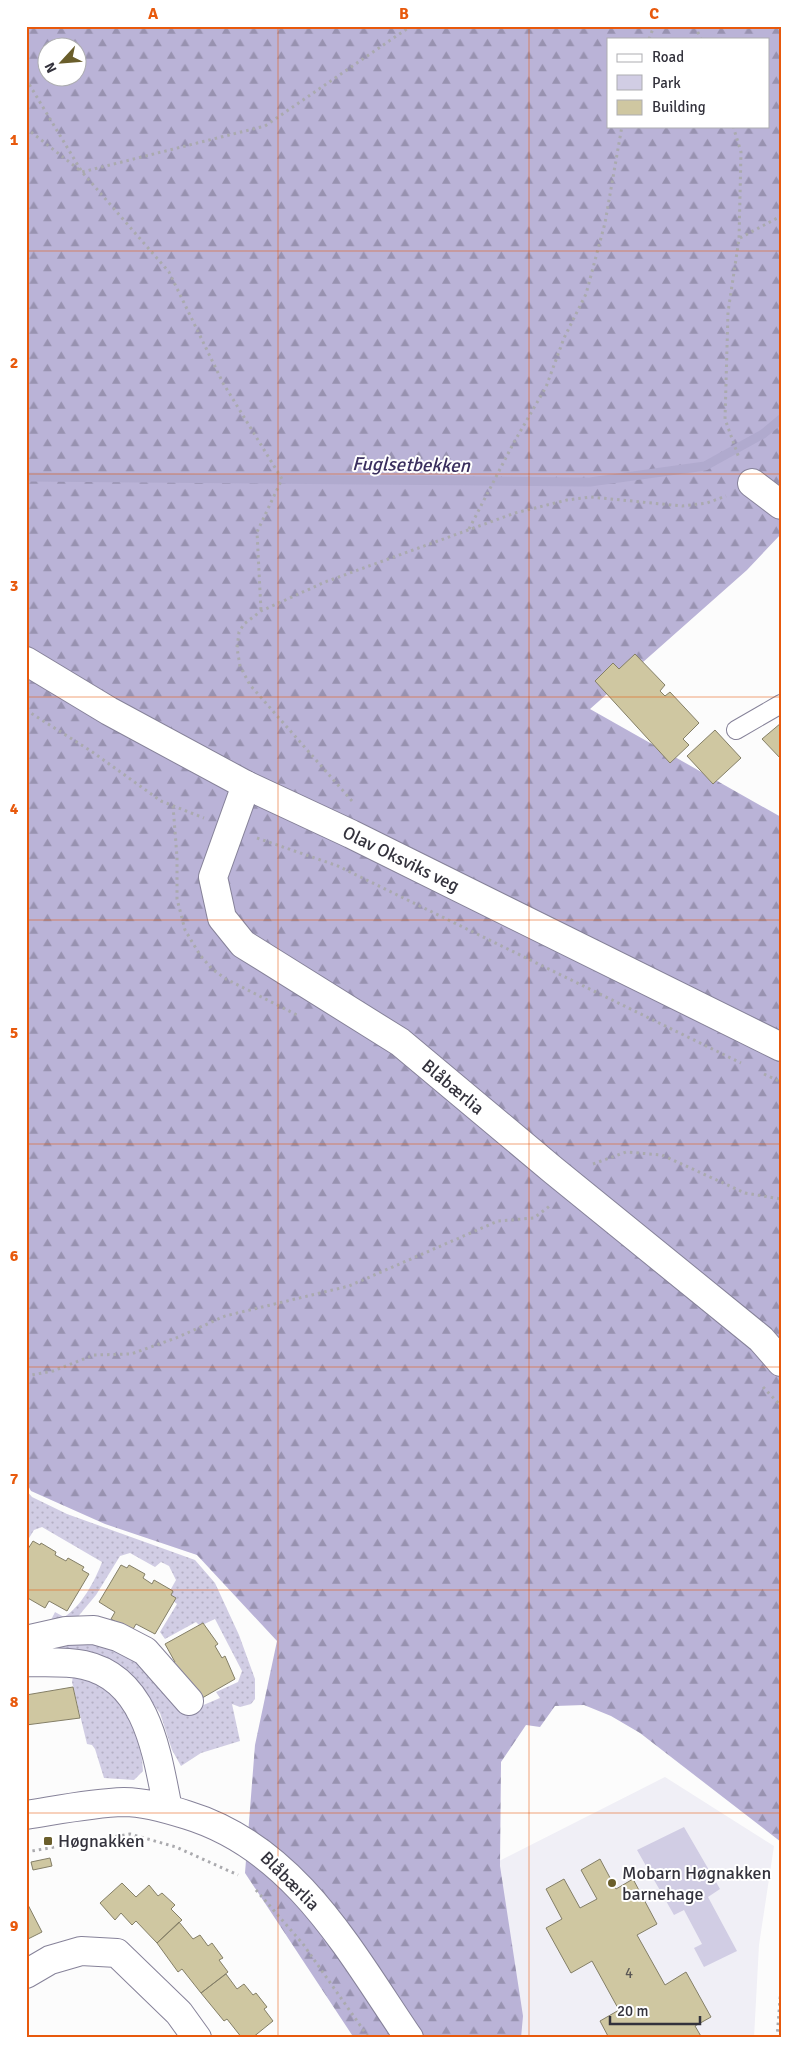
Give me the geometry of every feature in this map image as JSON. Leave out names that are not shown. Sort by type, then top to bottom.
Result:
[{"type":"street","points":[[752,483],[781,505]]},
{"type":"street","name":"Olav Oksviks veg","points":[[26,662],[109,711],[246,785],[351,834],[781,1047]]},
{"type":"street","name":"Blåbærlia","points":[[246,785],[213,877],[222,918],[242,944],[400,1042],[553,1170],[761,1339],[781,1362]]},
{"type":"street","points":[[26,1640],[66,1631],[94,1630],[118,1636],[145,1651],[189,1701]]},
{"type":"street","points":[[26,1662],[69,1663],[86,1666],[122,1683],[148,1722],[168,1809]]},
{"type":"street","name":"Blåbærlia","points":[[26,1815],[126,1802],[168,1809],[212,1823],[254,1846],[292,1878],[335,1929],[409,2038]]},
{"type":"street","points":[[26,1974],[50,1960],[81,1951],[116,1953],[179,2013],[198,2038]]},
{"type":"lane","points":[[736,730],[781,704]]},
{"type":"path","points":[[82,172],[266,126],[411,26]]},
{"type":"path","points":[[649,38],[654,26]]},
{"type":"path","points":[[695,26],[701,38]]},
{"type":"path","points":[[26,79],[82,172],[168,272],[223,383],[282,479],[257,532],[261,611]]},
{"type":"path","points":[[26,128],[82,172]]},
{"type":"path","points":[[469,530],[513,444],[546,387],[564,338],[586,294],[605,223],[622,128]]},
{"type":"path","points":[[338,866],[351,834],[355,810],[351,800],[250,685],[240,666],[237,648],[239,632],[244,624],[261,611],[325,582],[515,512],[567,500],[591,497],[682,506],[707,503],[752,483],[735,451],[725,419],[728,312],[739,238],[741,152],[734,128]]},
{"type":"path","points":[[739,238],[781,216]]},
{"type":"path","points":[[26,710],[91,751],[161,801],[229,828],[338,866],[745,1065]]},
{"type":"path","points":[[763,1074],[781,1082]]},
{"type":"path","points":[[553,1170],[570,1174],[618,1154],[644,1152],[662,1156],[745,1193],[781,1199]]},
{"type":"path","points":[[26,1376],[54,1371],[94,1355],[130,1354],[176,1338],[224,1316],[349,1286],[498,1221],[534,1218],[552,1204]]},
{"type":"path","points":[[26,1852],[130,1834],[176,1847],[247,1880]]},
{"type":"path","points":[[253,1887],[303,1944],[369,2038]]},
{"type":"path","points":[[777,2038],[781,1988]]},
{"type":"shaded area","name":"Mobarn Høgnakken barnehage","points":[[665,1777],[774,1846],[759,1945],[754,2038],[462,2038],[383,1920]]},
{"type":"green space","points":[[26,26],[781,26],[781,534],[747,570],[590,709],[781,817],[781,1842],[640,1733],[611,1716],[584,1705],[555,1706],[540,1727],[526,1725],[501,1762],[500,1866],[523,2016],[521,2038],[354,2038],[245,1873],[255,1745],[277,1641],[197,1555],[105,1524],[31,1491],[26,1482]]},
{"type":"green space","points":[[26,1490],[32,1497],[67,1514],[195,1560],[215,1583],[239,1635],[255,1679],[255,1699],[251,1704],[240,1707],[232,1704],[240,1741],[201,1753],[181,1766],[172,1750],[160,1713],[137,1682],[124,1670],[46,1650],[52,1641],[118,1645],[194,1709],[220,1698],[216,1692],[238,1682],[242,1671],[215,1619],[200,1626],[196,1622],[165,1639],[160,1632],[177,1604],[167,1596],[176,1580],[169,1566],[161,1562],[155,1567],[130,1553],[120,1556],[96,1595],[76,1619],[49,1624],[55,1612],[64,1617],[82,1600],[96,1577],[102,1562],[42,1527],[34,1530],[26,1543]]},
{"type":"green space","points":[[73,1676],[103,1685],[112,1692],[127,1711],[137,1735],[142,1760],[143,1771],[134,1780],[104,1778],[95,1749],[92,1745],[87,1744],[72,1682]]},
{"type":"green space","points":[[684,1827],[720,1889],[708,1897],[737,1951],[704,1967],[694,1948],[702,1944],[684,1910],[674,1915],[637,1850]]},
{"type":"building","points":[[635,654],[665,685],[660,691],[665,696],[670,692],[699,723],[683,739],[689,745],[670,763],[595,681],[613,663],[619,669]]},
{"type":"building","points":[[781,723],[781,759],[762,739]]},
{"type":"building","points":[[715,730],[741,758],[713,784],[687,756]]},
{"type":"building","points":[[33,1541],[40,1545],[41,1543],[56,1552],[55,1555],[66,1561],[68,1558],[84,1567],[82,1570],[89,1574],[67,1611],[49,1601],[45,1608],[26,1597],[26,1552]]},
{"type":"building","points":[[121,1565],[127,1568],[129,1565],[145,1574],[143,1578],[152,1584],[154,1580],[173,1591],[171,1595],[176,1598],[155,1634],[136,1624],[132,1631],[111,1619],[115,1612],[99,1602]]},
{"type":"building","points":[[203,1623],[218,1644],[215,1646],[222,1658],[225,1656],[235,1679],[197,1701],[168,1666],[175,1662],[165,1644]]},
{"type":"building","points":[[73,1687],[80,1718],[26,1725],[26,1695]]},
{"type":"building","points":[[50,1858],[52,1866],[33,1870],[31,1862]]},
{"type":"building","points":[[600,1859],[616,1889],[633,1879],[657,1924],[637,1935],[665,1985],[686,1972],[711,2017],[695,2026],[702,2038],[609,2038],[600,2021],[619,2010],[592,1961],[571,1973],[546,1928],[562,1919],[546,1889],[564,1879],[580,1908],[597,1899],[581,1870]]},
{"type":"building","points":[[122,1883],[136,1897],[149,1885],[158,1896],[162,1893],[175,1905],[171,1909],[182,1920],[157,1943],[136,1921],[132,1925],[121,1913],[115,1920],[100,1903]]},
{"type":"building","points":[[26,1901],[42,1932],[26,1940]]},
{"type":"building","points":[[179,1922],[193,1939],[200,1935],[208,1946],[212,1943],[223,1958],[219,1960],[228,1972],[201,1993],[182,1969],[178,1972],[157,1943]]},
{"type":"building","points":[[226,1974],[237,1989],[244,1984],[253,1995],[256,1993],[267,2007],[264,2009],[273,2021],[252,2038],[242,2038],[227,2019],[224,2021],[201,1993]]},
{"type":"waterway","name":"Fuglsetbekken","points":[[26,477],[590,482],[705,466],[763,434],[781,419]]},
{"type":"place","name":"Høgnakken","points":[[48,1841]]},
{"type":"place","name":"Mobarn Høgnakken barnehage","points":[[612,1883]]}]
